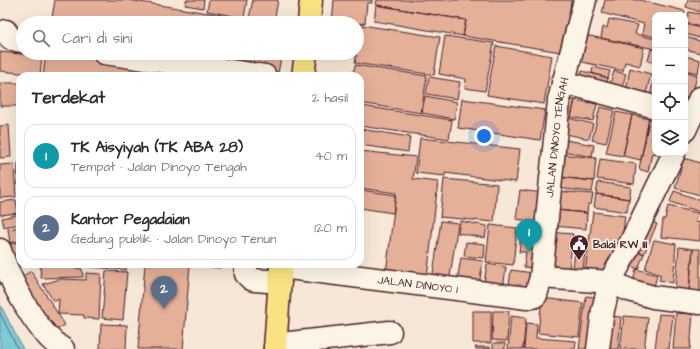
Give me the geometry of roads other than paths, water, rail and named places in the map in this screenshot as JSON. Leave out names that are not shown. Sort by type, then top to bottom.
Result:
[{"type":"main road","points":[[310,16],[311,0]]},
{"type":"main road","points":[[304,72],[305,60]]},
{"type":"main road","points":[[275,348],[281,271]]},
{"type":"street","name":"JALAN DINOYO TENGAH","points":[[541,278],[551,192],[556,122],[563,82],[585,0]]},
{"type":"street","points":[[153,60],[237,72]]},
{"type":"street","points":[[563,82],[652,106]]},
{"type":"street","points":[[598,349],[603,310],[610,282],[673,156]]},
{"type":"street","points":[[0,250],[16,288],[27,306],[54,344],[63,349]]},
{"type":"street","points":[[246,268],[246,274],[251,279],[281,271]]},
{"type":"street","name":"JALAN DINOYO I","points":[[281,271],[527,298],[536,295],[541,278]]},
{"type":"street","points":[[541,278],[610,282],[629,290],[653,297],[700,303]]},
{"type":"street","points":[[275,348],[290,343],[390,332]]},
{"type":"water","points":[[0,304],[23,349],[0,349]]},
{"type":"place","name":"TK Aisyiyah (TK ABA 28)","points":[[529,252]]},
{"type":"place","name":"Balai RW III","points":[[579,261]]},
{"type":"place","name":"Kantor Pegadaian","points":[[164,309]]}]
